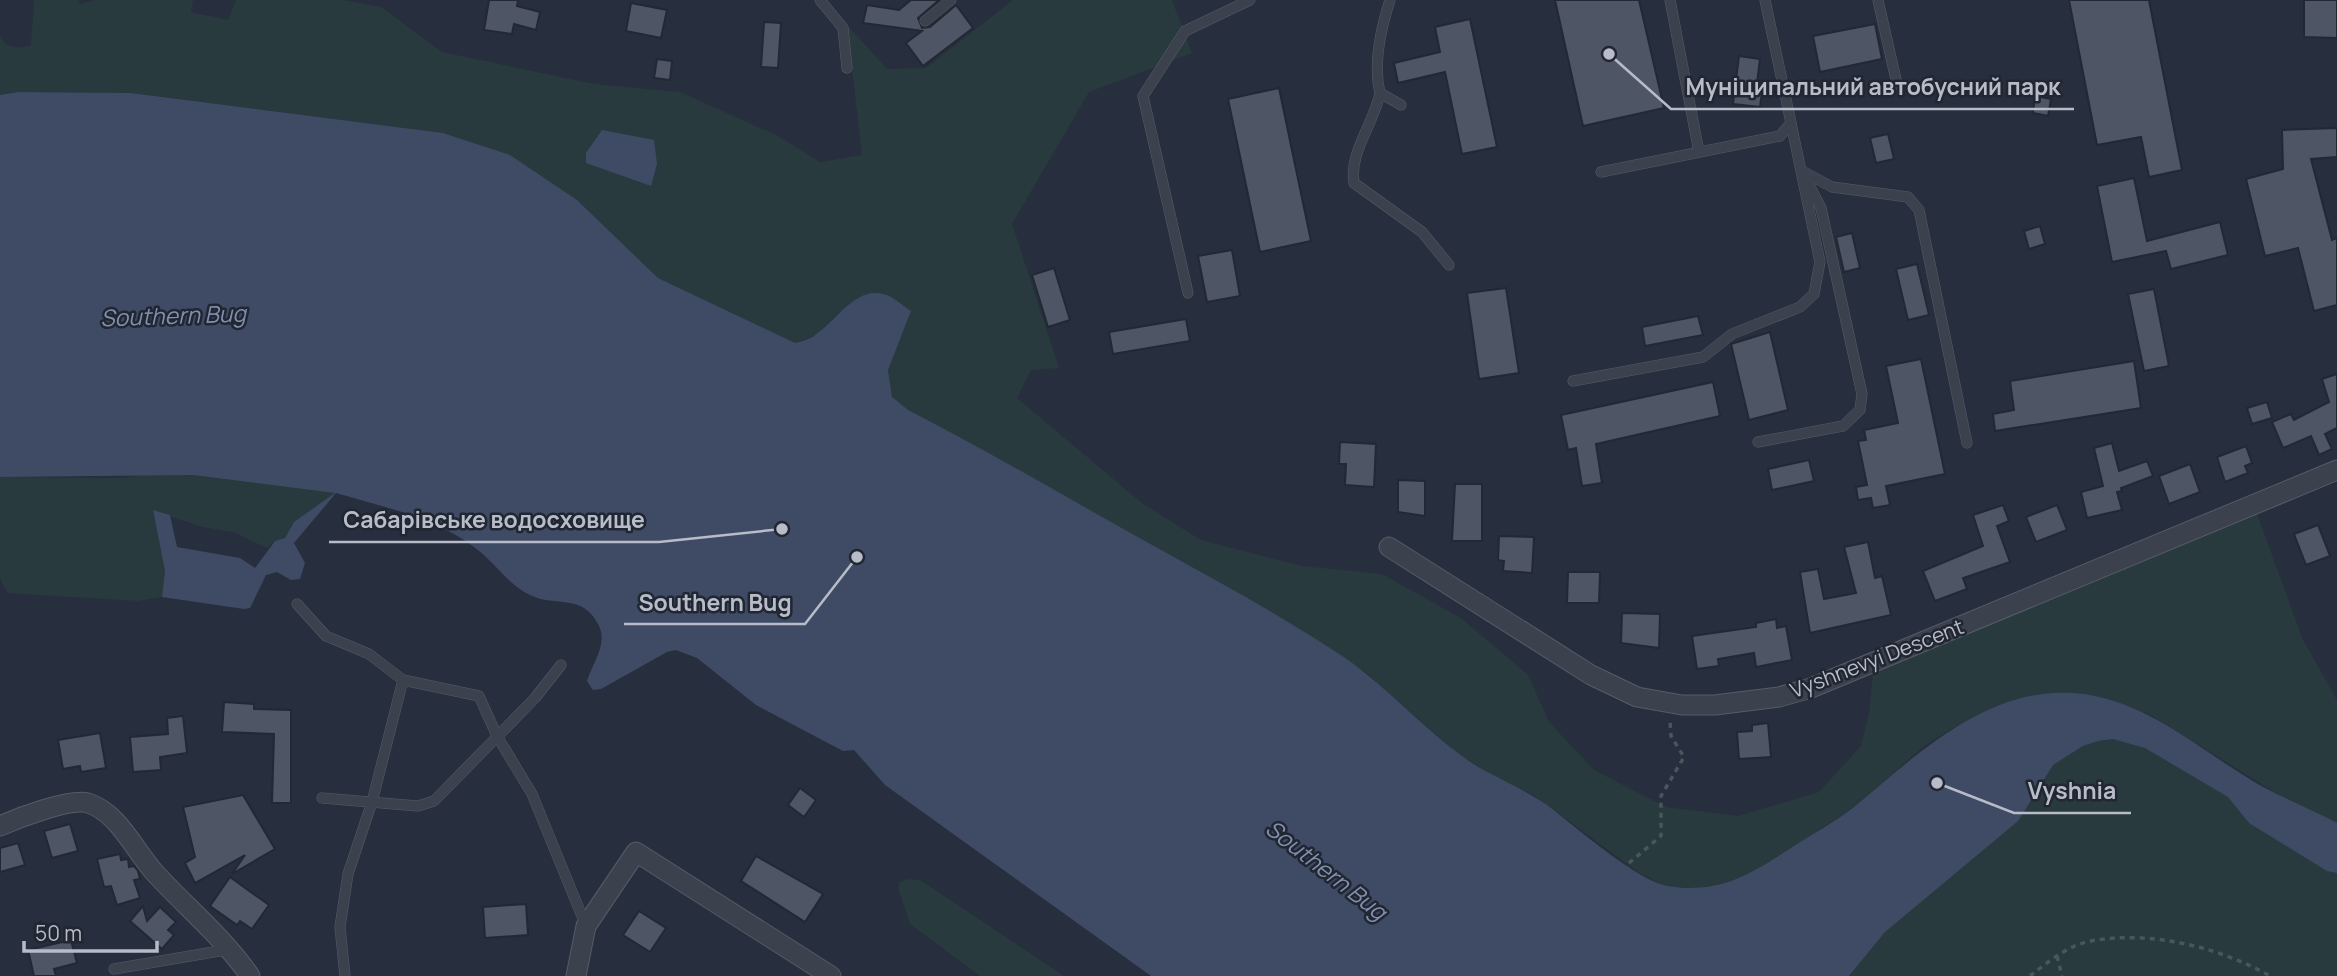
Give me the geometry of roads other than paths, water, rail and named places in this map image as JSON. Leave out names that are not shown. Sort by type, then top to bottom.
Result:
[{"type":"street","name":"Vyshnevyi Descent","points":[[1389,547],[1614,687],[1660,702],[1715,705],[1779,697],[1811,688],[2337,470]]},
{"type":"street","points":[[0,826],[72,803],[86,802],[98,807],[110,817],[154,872],[232,949],[250,976]]},
{"type":"street","points":[[576,976],[586,926],[636,852],[831,976]]},
{"type":"lane","points":[[820,0],[843,28],[847,68]]},
{"type":"lane","points":[[925,20],[951,0]]},
{"type":"lane","points":[[1188,293],[1143,96],[1185,31],[1250,0]]},
{"type":"lane","points":[[1390,0],[1376,77],[1380,93],[1376,113],[1353,162],[1354,183],[1422,232],[1448,265]]},
{"type":"lane","points":[[1671,0],[1699,152]]},
{"type":"lane","points":[[1573,381],[1703,357],[1732,334],[1800,307],[1814,294],[1819,279],[1820,262],[1765,0]]},
{"type":"lane","points":[[1878,0],[1896,84]]},
{"type":"lane","points":[[1380,93],[1401,105]]},
{"type":"lane","points":[[1601,172],[1780,136],[1791,123]]},
{"type":"lane","points":[[1758,442],[1843,426],[1860,410],[1862,394],[1821,208],[1802,171]]},
{"type":"lane","points":[[1802,171],[1832,187],[1908,197],[1919,210],[1967,443]]},
{"type":"lane","points":[[297,604],[326,636],[369,654],[403,680],[479,696],[497,736],[532,794],[586,926]]},
{"type":"lane","points":[[322,798],[418,806],[433,801],[535,698],[561,665]]},
{"type":"lane","points":[[345,976],[340,927],[348,874],[372,802],[403,680]]},
{"type":"lane","points":[[114,969],[232,949]]},
{"type":"water","points":[[18,92],[131,93],[443,133],[510,155],[577,200],[658,278],[795,343],[806,340],[823,329],[854,300],[873,293],[890,297],[911,311],[888,370],[892,397],[908,410],[991,454],[1311,636],[1352,663],[1469,761],[1540,800],[1608,853],[1655,882],[1687,888],[1704,887],[1719,885],[1748,874],[1847,812],[1906,763],[1963,723],[2026,697],[2060,693],[2095,696],[2137,710],[2175,730],[2259,784],[2337,823],[2337,873],[2327,871],[2249,823],[2228,797],[2145,748],[2113,739],[2083,746],[2053,765],[2018,821],[1885,932],[1849,976],[1151,976],[885,785],[854,750],[843,751],[756,705],[697,658],[676,650],[667,652],[601,689],[593,690],[587,681],[602,640],[593,615],[577,605],[530,595],[507,579],[474,547],[443,528],[389,508],[336,493],[294,543],[305,563],[300,579],[291,580],[277,572],[266,575],[250,608],[244,609],[162,597],[165,571],[153,510],[170,515],[177,547],[240,558],[255,568],[275,541],[285,538],[294,522],[335,493],[193,475],[0,477],[0,95]]},
{"type":"water","points":[[602,130],[654,140],[657,164],[651,186],[586,163],[586,153]]},
{"type":"place","name":"Муніципальний автобусний парк","points":[[1609,54]]},
{"type":"place","name":"Сабарівське водосховище","points":[[782,529]]},
{"type":"place","name":"Southern Bug","points":[[857,557]]},
{"type":"place","name":"Vyshnia","points":[[1937,783]]}]
